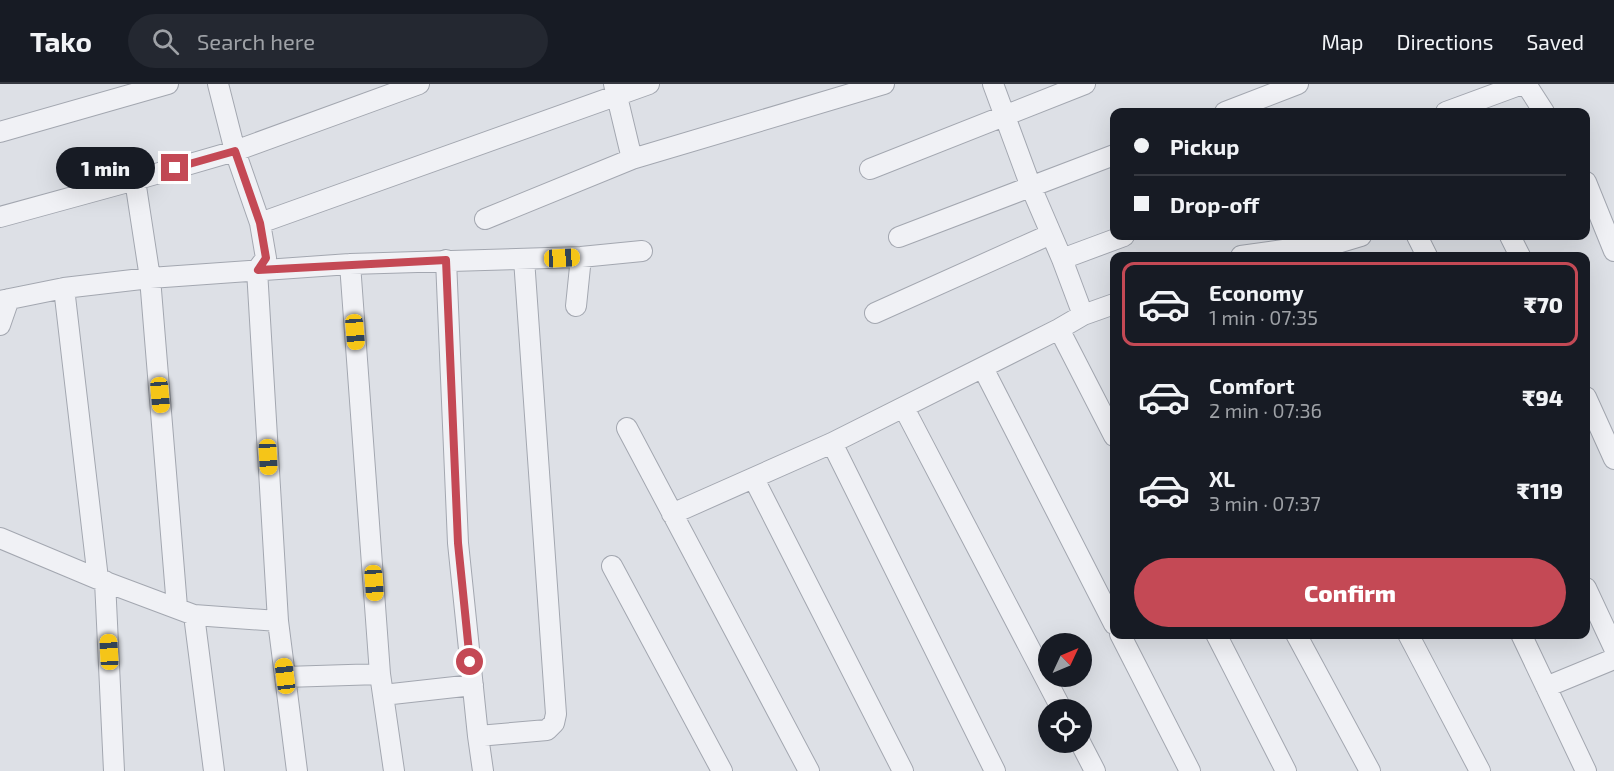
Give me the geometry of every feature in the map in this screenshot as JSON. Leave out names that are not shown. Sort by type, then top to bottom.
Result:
[{"type":"street","points":[[0,132],[168,84]]},
{"type":"street","points":[[218,84],[235,151],[260,223],[266,258],[258,270],[278,621],[297,771]]},
{"type":"street","points":[[0,217],[235,151],[419,84]]},
{"type":"street","points":[[260,223],[615,89],[649,84]]},
{"type":"street","points":[[485,219],[632,159],[884,84]]},
{"type":"street","points":[[993,84],[1031,187],[1083,315]]},
{"type":"street","points":[[870,169],[1085,84]]},
{"type":"street","points":[[1235,108],[1298,84]]},
{"type":"street","points":[[1457,108],[1521,84]]},
{"type":"street","points":[[1526,84],[1541,108]]},
{"type":"street","points":[[615,89],[632,159]]},
{"type":"street","points":[[899,237],[1110,157]]},
{"type":"street","points":[[135,180],[150,278],[186,611],[214,771]]},
{"type":"street","points":[[1590,192],[1614,251]]},
{"type":"street","points":[[875,313],[1051,234]]},
{"type":"street","points":[[1062,259],[1113,240]]},
{"type":"street","points":[[1300,252],[1344,249]]},
{"type":"street","points":[[0,325],[4,300],[64,288],[150,278],[350,264],[581,257],[642,251]]},
{"type":"street","points":[[576,306],[581,257]]},
{"type":"street","points":[[478,736],[547,730],[554,723],[556,714],[524,259]]},
{"type":"street","points":[[446,260],[458,543],[483,771]]},
{"type":"street","points":[[350,264],[380,674],[394,771]]},
{"type":"street","points":[[64,288],[102,580],[114,771]]},
{"type":"street","points":[[672,514],[832,443],[1083,315],[1110,305]]},
{"type":"street","points":[[1059,329],[1110,428]]},
{"type":"street","points":[[983,368],[1110,616]]},
{"type":"street","points":[[1590,406],[1614,459]]},
{"type":"street","points":[[904,408],[1056,699]]},
{"type":"street","points":[[627,428],[809,771]]},
{"type":"street","points":[[832,443],[995,771]]},
{"type":"street","points":[[754,479],[903,771]]},
{"type":"street","points":[[0,538],[102,580],[186,611],[278,621]]},
{"type":"street","points":[[612,566],[722,771]]},
{"type":"street","points":[[1590,597],[1614,648]]},
{"type":"street","points":[[1123,639],[1190,771]]},
{"type":"street","points":[[1219,639],[1287,771]]},
{"type":"street","points":[[1299,639],[1370,771]]},
{"type":"street","points":[[1411,639],[1480,771]]},
{"type":"street","points":[[1523,639],[1586,771]]},
{"type":"street","points":[[1545,687],[1614,659]]},
{"type":"street","points":[[285,676],[380,674]]},
{"type":"street","points":[[383,695],[473,685]]},
{"type":"street","points":[[1086,753],[1095,771]]},
{"type":"route","points":[[175,168],[235,151],[260,223],[266,258],[258,270],[446,260],[458,543],[470,662]]}]
